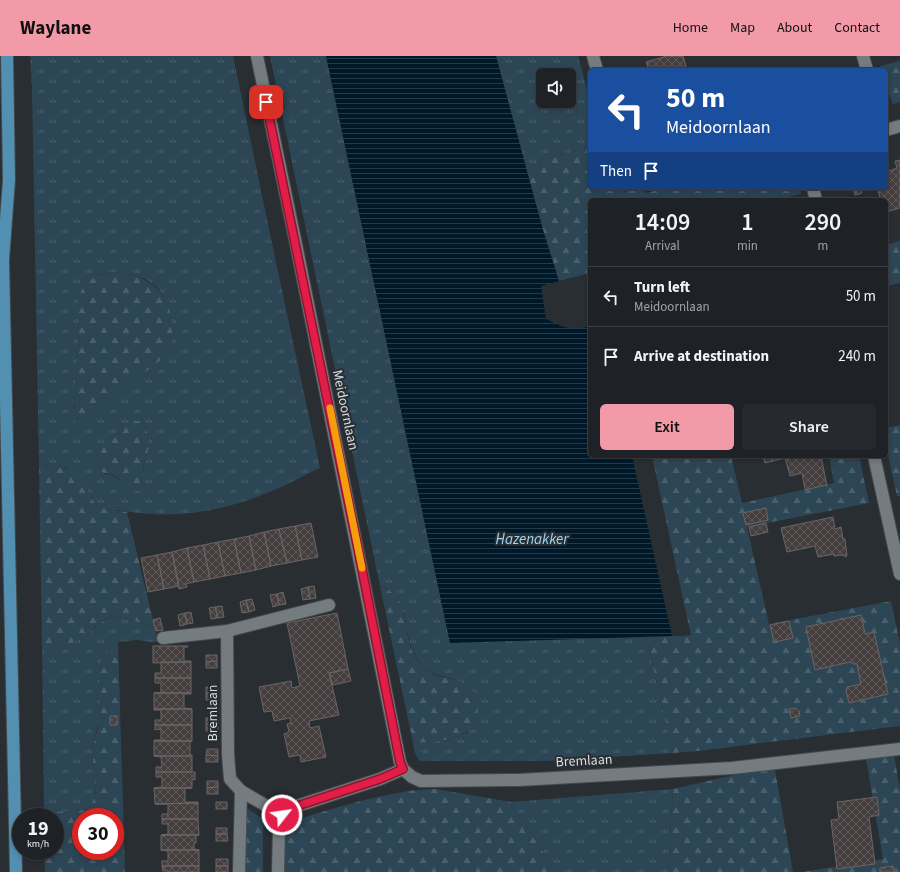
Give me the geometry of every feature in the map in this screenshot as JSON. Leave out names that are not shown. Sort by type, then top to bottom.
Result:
[{"type":"main road","points":[[7,56],[9,180],[3,260],[16,872]]},
{"type":"main road","points":[[0,241],[3,260]]},
{"type":"street","name":"Meidoornlaan","points":[[256,56],[349,504],[400,762],[403,769]]},
{"type":"street","points":[[593,56],[596,68]]},
{"type":"street","points":[[863,56],[866,68]]},
{"type":"street","points":[[888,129],[900,126]]},
{"type":"street","points":[[874,458],[900,574]]},
{"type":"street","points":[[163,638],[227,631],[329,605]]},
{"type":"street","name":"Bremlaan","points":[[227,631],[228,754],[230,779],[240,791],[282,815]]},
{"type":"street","name":"Bremlaan","points":[[403,769],[412,777],[421,781],[519,780],[732,768],[900,749]]},
{"type":"street","points":[[278,872],[279,828],[282,815],[291,808],[380,779],[403,769]]},
{"type":"street","points":[[239,872],[240,791]]},
{"type":"green space","points":[[30,56],[233,56],[320,468],[260,496],[222,508],[184,514],[145,514],[112,510],[101,507],[94,502],[67,468],[57,466],[39,467],[32,89]],"holes":[[[118,272],[143,278],[154,285],[163,295],[171,320],[172,335],[170,345],[102,404],[85,426],[74,408],[79,333],[78,304],[98,275]],[[144,426],[148,440],[143,473],[145,481],[123,484],[115,476],[104,474]]]},
{"type":"green space","points":[[270,56],[326,56],[450,642],[646,636],[673,753],[545,761],[420,761],[417,757],[413,743],[449,740],[468,732],[475,694],[469,687],[462,683],[438,675],[424,667],[418,660],[412,648],[404,613],[388,589],[380,586]]},
{"type":"green space","points":[[496,56],[578,56],[588,93],[588,147],[525,165]]},
{"type":"green space","points":[[900,61],[900,102],[893,104],[888,91],[888,68],[881,68],[880,66]]},
{"type":"green space","points":[[588,147],[588,190],[622,190],[625,192],[626,190],[643,190],[645,193],[658,190],[800,190],[801,194],[784,198],[588,198],[588,274],[559,281],[525,165]]},
{"type":"green space","points":[[900,241],[900,283],[888,286],[888,244]]},
{"type":"green space","points":[[118,272],[133,275],[147,281],[163,296],[169,308],[172,324],[172,337],[169,347],[158,362],[112,396],[85,426],[75,426],[79,297],[84,287],[92,278]]},
{"type":"green space","points":[[132,421],[139,421],[144,426],[147,432],[149,447],[143,466],[146,489],[140,491],[128,488],[117,477],[105,473],[97,468],[95,455],[116,432]]},
{"type":"green space","points":[[900,425],[900,496],[897,496],[888,455],[888,428]]},
{"type":"green space","points":[[652,458],[731,458],[742,503],[834,483],[829,458],[859,458],[869,503],[747,527],[769,624],[891,601],[900,644],[900,726],[673,753],[646,636],[691,635]]},
{"type":"green space","points":[[57,466],[72,471],[80,477],[86,485],[91,498],[99,506],[107,509],[127,512],[155,628],[131,620],[112,617],[102,621],[78,641],[66,644],[42,645],[39,467]]},
{"type":"green space","points":[[380,586],[391,592],[398,600],[405,620],[409,642],[419,662],[436,675],[462,682],[471,688],[474,693],[477,703],[478,720],[472,728],[465,733],[457,737],[440,741],[413,743]]},
{"type":"green space","points":[[118,617],[128,619],[155,628],[158,642],[137,640],[118,642],[105,653],[101,661],[99,718],[92,751],[96,789],[93,802],[87,808],[72,808],[72,811],[68,812],[64,812],[64,808],[44,808],[42,645],[56,645],[87,635],[99,623],[108,618]]},
{"type":"green space","points":[[118,642],[123,808],[87,808],[93,801],[96,793],[92,750],[98,728],[100,703],[99,667],[105,653]]},
{"type":"green space","points":[[894,755],[900,789],[900,872],[802,872],[883,859],[866,759]]},
{"type":"green space","points":[[775,770],[793,872],[668,872],[673,789],[743,773]]},
{"type":"green space","points":[[435,789],[511,802],[555,872],[283,872],[283,824],[377,797],[408,791]]},
{"type":"green space","points":[[673,789],[668,872],[555,872],[511,802]]},
{"type":"green space","points":[[245,807],[263,819],[263,872],[245,872]]},
{"type":"green space","points":[[64,811],[72,811],[72,860],[124,860],[124,839],[125,872],[45,872],[44,860],[64,860]]},
{"type":"water","name":"Hazenakker","points":[[326,56],[496,56],[543,230],[559,281],[541,286],[546,319],[572,329],[588,327],[588,458],[632,458],[672,636],[450,643]]},
{"type":"building","points":[[667,56],[683,56],[686,68],[648,68],[646,62]]},
{"type":"building","points":[[900,160],[900,208],[888,211],[888,198],[880,198],[878,190],[888,190],[888,171],[897,168],[895,161]]},
{"type":"building","points":[[853,190],[861,190],[862,193],[855,195]]},
{"type":"building","points":[[764,458],[785,458],[765,463]]},
{"type":"building","points":[[785,458],[821,458],[827,486],[805,490],[802,473],[790,476]]},
{"type":"building","points":[[766,508],[768,520],[746,525],[743,513]]},
{"type":"building","points":[[833,517],[835,529],[841,527],[843,539],[845,539],[847,556],[834,556],[834,554],[818,557],[815,546],[787,552],[781,528]]},
{"type":"building","points":[[311,523],[318,557],[302,560],[295,526]]},
{"type":"building","points":[[766,523],[768,532],[751,536],[749,527]]},
{"type":"building","points":[[295,526],[302,560],[287,563],[279,529]]},
{"type":"building","points":[[279,529],[287,563],[271,566],[264,532]]},
{"type":"building","points":[[264,532],[271,566],[256,570],[249,536]]},
{"type":"building","points":[[249,536],[256,570],[241,573],[234,539]]},
{"type":"building","points":[[234,539],[241,573],[225,576],[218,542]]},
{"type":"building","points":[[218,542],[225,576],[210,579],[203,545]]},
{"type":"building","points":[[203,545],[210,579],[194,582],[187,548]]},
{"type":"building","points":[[187,548],[194,582],[186,584],[187,587],[179,589],[172,552]]},
{"type":"building","points":[[172,552],[179,586],[164,589],[157,555]]},
{"type":"building","points":[[157,555],[164,589],[148,592],[141,558]]},
{"type":"building","points":[[314,586],[316,598],[310,599],[308,587]]},
{"type":"building","points":[[308,587],[310,599],[303,600],[301,589]]},
{"type":"building","points":[[283,592],[286,604],[279,605],[277,594]]},
{"type":"building","points":[[277,594],[279,605],[273,607],[270,595]]},
{"type":"building","points":[[252,599],[255,610],[249,612],[246,600]]},
{"type":"building","points":[[246,600],[249,612],[242,613],[240,602]]},
{"type":"building","points":[[222,606],[224,617],[218,618],[215,607]]},
{"type":"building","points":[[215,607],[218,618],[211,619],[209,608]]},
{"type":"building","points":[[191,612],[193,623],[187,624],[185,613]]},
{"type":"building","points":[[185,613],[187,624],[180,626],[178,615]]},
{"type":"building","points":[[337,613],[348,669],[329,673],[339,715],[309,721],[310,728],[319,726],[326,757],[301,762],[299,755],[289,757],[284,734],[289,732],[287,724],[291,723],[290,718],[274,721],[272,711],[264,712],[259,687],[291,681],[292,688],[300,686],[287,623]]},
{"type":"building","points":[[861,615],[865,634],[874,632],[888,694],[849,703],[846,690],[847,687],[861,684],[857,664],[850,662],[815,670],[806,627]]},
{"type":"building","points":[[160,618],[163,630],[156,631],[153,620]]},
{"type":"building","points":[[789,621],[793,638],[774,642],[770,625]]},
{"type":"building","points":[[153,646],[188,646],[184,647],[184,661],[191,662],[153,663]]},
{"type":"building","points":[[206,655],[217,655],[217,661],[206,662]]},
{"type":"building","points":[[217,661],[217,668],[206,668],[206,662]]},
{"type":"building","points":[[161,662],[191,662],[191,678],[155,678],[155,673],[161,673]]},
{"type":"building","points":[[348,669],[351,681],[333,685],[329,673]]},
{"type":"building","points":[[155,678],[191,678],[191,693],[161,693],[161,683],[155,683]]},
{"type":"building","points":[[206,687],[218,687],[218,693],[206,693]]},
{"type":"building","points":[[154,693],[191,693],[184,694],[184,708],[192,709],[154,709]]},
{"type":"building","points":[[206,693],[218,693],[217,700],[206,700]]},
{"type":"building","points":[[795,708],[799,711],[800,716],[791,718],[789,709]]},
{"type":"building","points":[[154,709],[192,709],[192,725],[155,725],[155,720],[161,720],[161,710]]},
{"type":"building","points":[[110,716],[117,716],[117,725],[110,725]]},
{"type":"building","points":[[206,718],[218,718],[218,724],[206,724]]},
{"type":"building","points":[[206,724],[218,724],[218,731],[206,731]]},
{"type":"building","points":[[155,725],[192,725],[192,741],[154,741],[161,740],[161,729],[155,730]]},
{"type":"building","points":[[154,741],[190,741],[190,755],[192,756],[154,756]]},
{"type":"building","points":[[207,749],[218,749],[218,756],[206,755]]},
{"type":"building","points":[[206,755],[218,756],[218,762],[206,762]]},
{"type":"building","points":[[154,756],[192,756],[192,772],[156,772],[156,767],[162,767],[161,757]]},
{"type":"building","points":[[156,772],[195,772],[195,780],[192,779],[192,788],[154,788],[162,787],[162,777],[156,777]]},
{"type":"building","points":[[207,781],[218,781],[218,787],[207,788]]},
{"type":"building","points":[[218,787],[218,794],[207,794],[207,788]]},
{"type":"building","points":[[154,788],[185,788],[185,802],[198,803],[155,804]]},
{"type":"building","points":[[877,797],[879,815],[869,817],[875,864],[837,869],[831,820],[839,819],[837,802]]},
{"type":"building","points":[[216,802],[227,802],[227,809],[216,809]]},
{"type":"building","points":[[198,803],[198,819],[162,819],[162,814],[168,814],[168,804],[155,804]]},
{"type":"building","points":[[162,819],[198,819],[199,835],[161,835],[168,834],[168,824],[162,824]]},
{"type":"building","points":[[216,828],[227,828],[227,834],[216,834]]},
{"type":"building","points":[[216,834],[227,834],[228,841],[216,841]]},
{"type":"building","points":[[161,835],[196,835],[194,849],[199,850],[161,850]]},
{"type":"building","points":[[161,850],[199,850],[199,866],[162,866],[162,861],[168,861],[168,851]]},
{"type":"building","points":[[216,859],[228,859],[228,866],[216,866]]},
{"type":"building","points":[[162,866],[199,866],[199,872],[168,872],[163,871]]},
{"type":"building","points":[[216,866],[228,866],[228,872],[216,872]]},
{"type":"building","points":[[893,866],[894,872],[880,872],[880,868]]},
{"type":"slow traffic","points":[[330,408],[362,568]]},
{"type":"route","points":[[266,102],[296,242],[400,762],[403,769],[380,779],[291,808],[282,815]]}]
